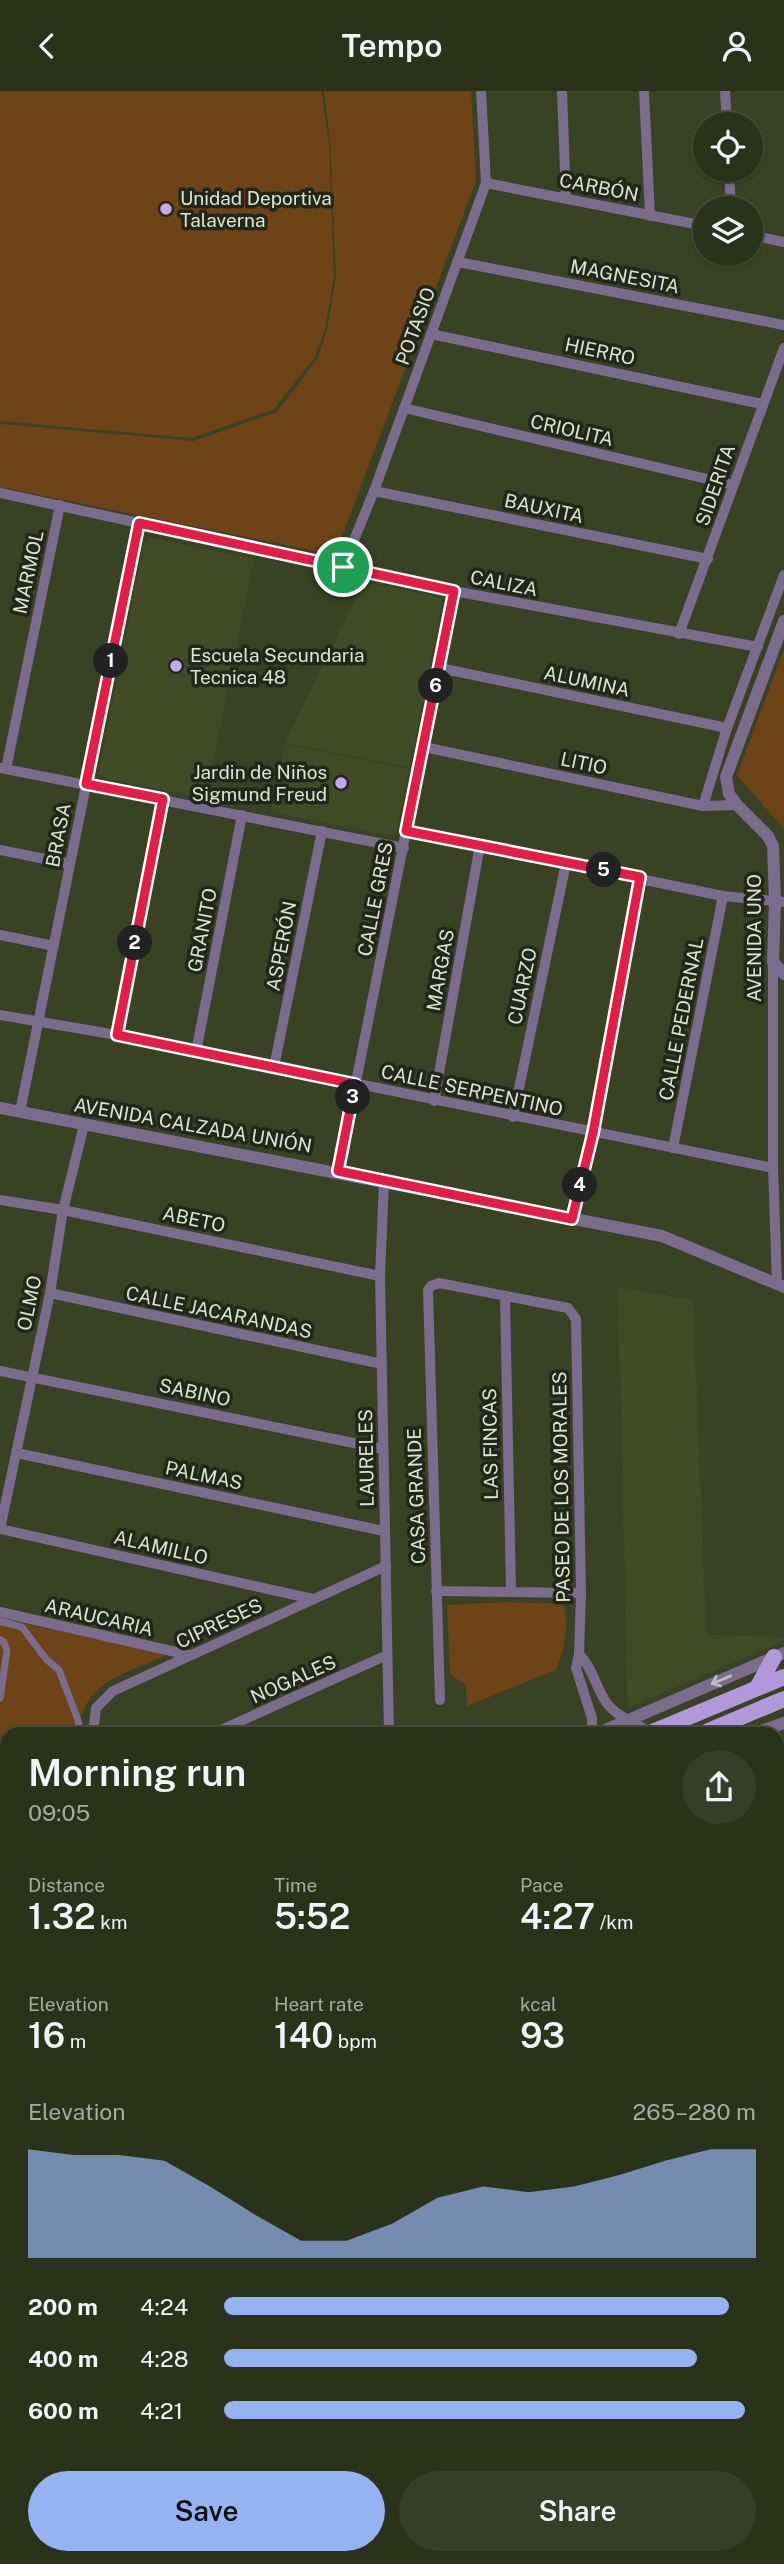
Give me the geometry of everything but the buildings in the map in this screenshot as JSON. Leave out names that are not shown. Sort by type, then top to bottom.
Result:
[{"type":"main road","points":[[757,1688],[779,1655]]},
{"type":"main road","points":[[664,1727],[784,1677]]},
{"type":"main road","points":[[718,1727],[784,1699]]},
{"type":"street","name":"POTASIO","points":[[343,567],[486,183],[481,91]]},
{"type":"street","points":[[562,91],[566,198]]},
{"type":"street","points":[[644,91],[650,216]]},
{"type":"street","points":[[725,91],[726,112]]},
{"type":"street","name":"CARBÓN","points":[[486,183],[693,224]]},
{"type":"street","points":[[763,238],[784,242]]},
{"type":"street","name":"MAGNESITA","points":[[458,262],[784,325]]},
{"type":"street","name":"HIERRO","points":[[430,334],[762,404]]},
{"type":"street","name":"SIDERITA","points":[[679,634],[784,348]]},
{"type":"street","name":"CRIOLITA","points":[[404,408],[733,485]]},
{"type":"street","name":"BAUXITA","points":[[373,491],[708,559]]},
{"type":"street","name":"CALIZA","points":[[0,493],[454,591],[758,647]]},
{"type":"street","name":"MARMOL","points":[[3,768],[60,505]]},
{"type":"street","name":"BRASA","points":[[20,1112],[139,523]]},
{"type":"street","points":[[703,806],[727,728],[784,575]]},
{"type":"street","name":"CALLE GRES","points":[[338,1171],[454,591]]},
{"type":"street","name":"AVENIDA UNO","points":[[781,1285],[773,1168],[773,962],[780,902],[771,841],[737,805],[726,787],[726,778],[784,621]]},
{"type":"street","name":"ALUMINA","points":[[440,668],[727,728]]},
{"type":"street","name":"LITIO","points":[[424,747],[703,806],[737,805]]},
{"type":"street","points":[[3,768],[404,848]]},
{"type":"street","points":[[117,1035],[163,799]]},
{"type":"street","name":"GRANITO","points":[[196,1052],[242,815]]},
{"type":"street","name":"ASPERÓN","points":[[274,1067],[322,831]]},
{"type":"street","points":[[406,831],[723,896],[780,902]]},
{"type":"street","name":"MARGAS","points":[[434,1101],[480,845]]},
{"type":"street","points":[[0,850],[70,864]]},
{"type":"street","name":"CUARZO","points":[[513,1117],[566,863]]},
{"type":"street","points":[[572,1219],[593,1133],[640,877]]},
{"type":"street","name":"CALLE PEDERNAL","points":[[673,1149],[723,896]]},
{"type":"street","points":[[0,935],[54,946]]},
{"type":"street","points":[[773,962],[784,974]]},
{"type":"street","name":"CALLE SERPENTINO","points":[[0,1015],[117,1035],[773,1168]]},
{"type":"street","name":"AVENIDA CALZADA UNIÓN","points":[[0,1108],[338,1171],[670,1238],[781,1285]]},
{"type":"street","name":"OLMO","points":[[0,1529],[50,1293],[63,1210],[83,1125]]},
{"type":"street","name":"LAURELES","points":[[384,1181],[380,1276],[389,1727]]},
{"type":"street","name":"ABETO","points":[[0,1200],[63,1210],[380,1276]]},
{"type":"street","name":"CASA GRANDE","points":[[440,1700],[428,1290],[439,1283],[505,1296]]},
{"type":"street","name":"CALLE JACARANDAS","points":[[50,1293],[382,1364]]},
{"type":"street","name":"PASEO DE LOS MORALES","points":[[505,1296],[568,1308],[576,1319],[581,1593],[576,1672],[589,1707],[593,1727]]},
{"type":"street","name":"LAS FINCAS","points":[[505,1296],[511,1592]]},
{"type":"street","name":"SABINO","points":[[0,1371],[383,1449]]},
{"type":"street","name":"PALMAS","points":[[17,1453],[384,1531]]},
{"type":"street","name":"ALAMILLO","points":[[0,1529],[313,1599]]},
{"type":"street","name":"CIPRESES","points":[[94,1727],[96,1708],[113,1691],[386,1566]]},
{"type":"street","points":[[436,1591],[581,1593]]},
{"type":"street","name":"ARAUCARIA","points":[[0,1612],[189,1655]]},
{"type":"street","points":[[0,1621],[22,1627],[46,1659],[58,1670],[80,1727]]},
{"type":"street","points":[[0,1640],[4,1642],[7,1651],[0,1698]]},
{"type":"street","points":[[579,1654],[591,1668],[612,1710],[642,1727]]},
{"type":"street","name":"NOGALES","points":[[228,1727],[387,1655]]},
{"type":"street","points":[[611,1727],[779,1655]]},
{"type":"shaded area","name":"Unidad Deportiva Talaverna","points":[[0,91],[321,91],[329,142],[334,276],[325,329],[315,357],[274,409],[192,438],[0,421]]},
{"type":"shaded area","points":[[324,91],[471,91],[476,181],[335,555],[0,487],[0,424],[194,441],[277,412],[318,358],[327,330],[336,277],[330,141]]},
{"type":"shaded area","name":"Escuela Secundaria Tecnica 48","points":[[152,538],[254,559],[206,799],[98,774],[144,543]]},
{"type":"shaded area","points":[[363,582],[443,598],[410,768],[285,743]]},
{"type":"shaded area","points":[[784,650],[784,829],[737,775]]},
{"type":"shaded area","name":"Jardin de Niños Sigmund Freud","points":[[285,744],[409,769],[396,834],[392,836],[271,812]]},
{"type":"shaded area","points":[[618,1287],[693,1300],[706,1635],[784,1637],[784,1641],[628,1708]]},
{"type":"shaded area","points":[[509,1602],[563,1604],[565,1637],[556,1670],[467,1706],[466,1685],[450,1674],[447,1605]]},
{"type":"shaded area","points":[[0,1619],[160,1651],[166,1655],[121,1675],[96,1691],[87,1702],[80,1727],[0,1727]]},
{"type":"place","name":"Unidad Deportiva Talaverna","points":[[166,209]]},
{"type":"place","name":"Escuela Secundaria Tecnica 48","points":[[176,666]]},
{"type":"place","name":"Jardin de Niños Sigmund Freud","points":[[341,783]]},
{"type":"route","points":[[139,523],[343,567],[454,591],[406,831],[640,877],[593,1133],[572,1219],[338,1171],[355,1084],[117,1035],[163,799],[86,784],[139,523]]}]
